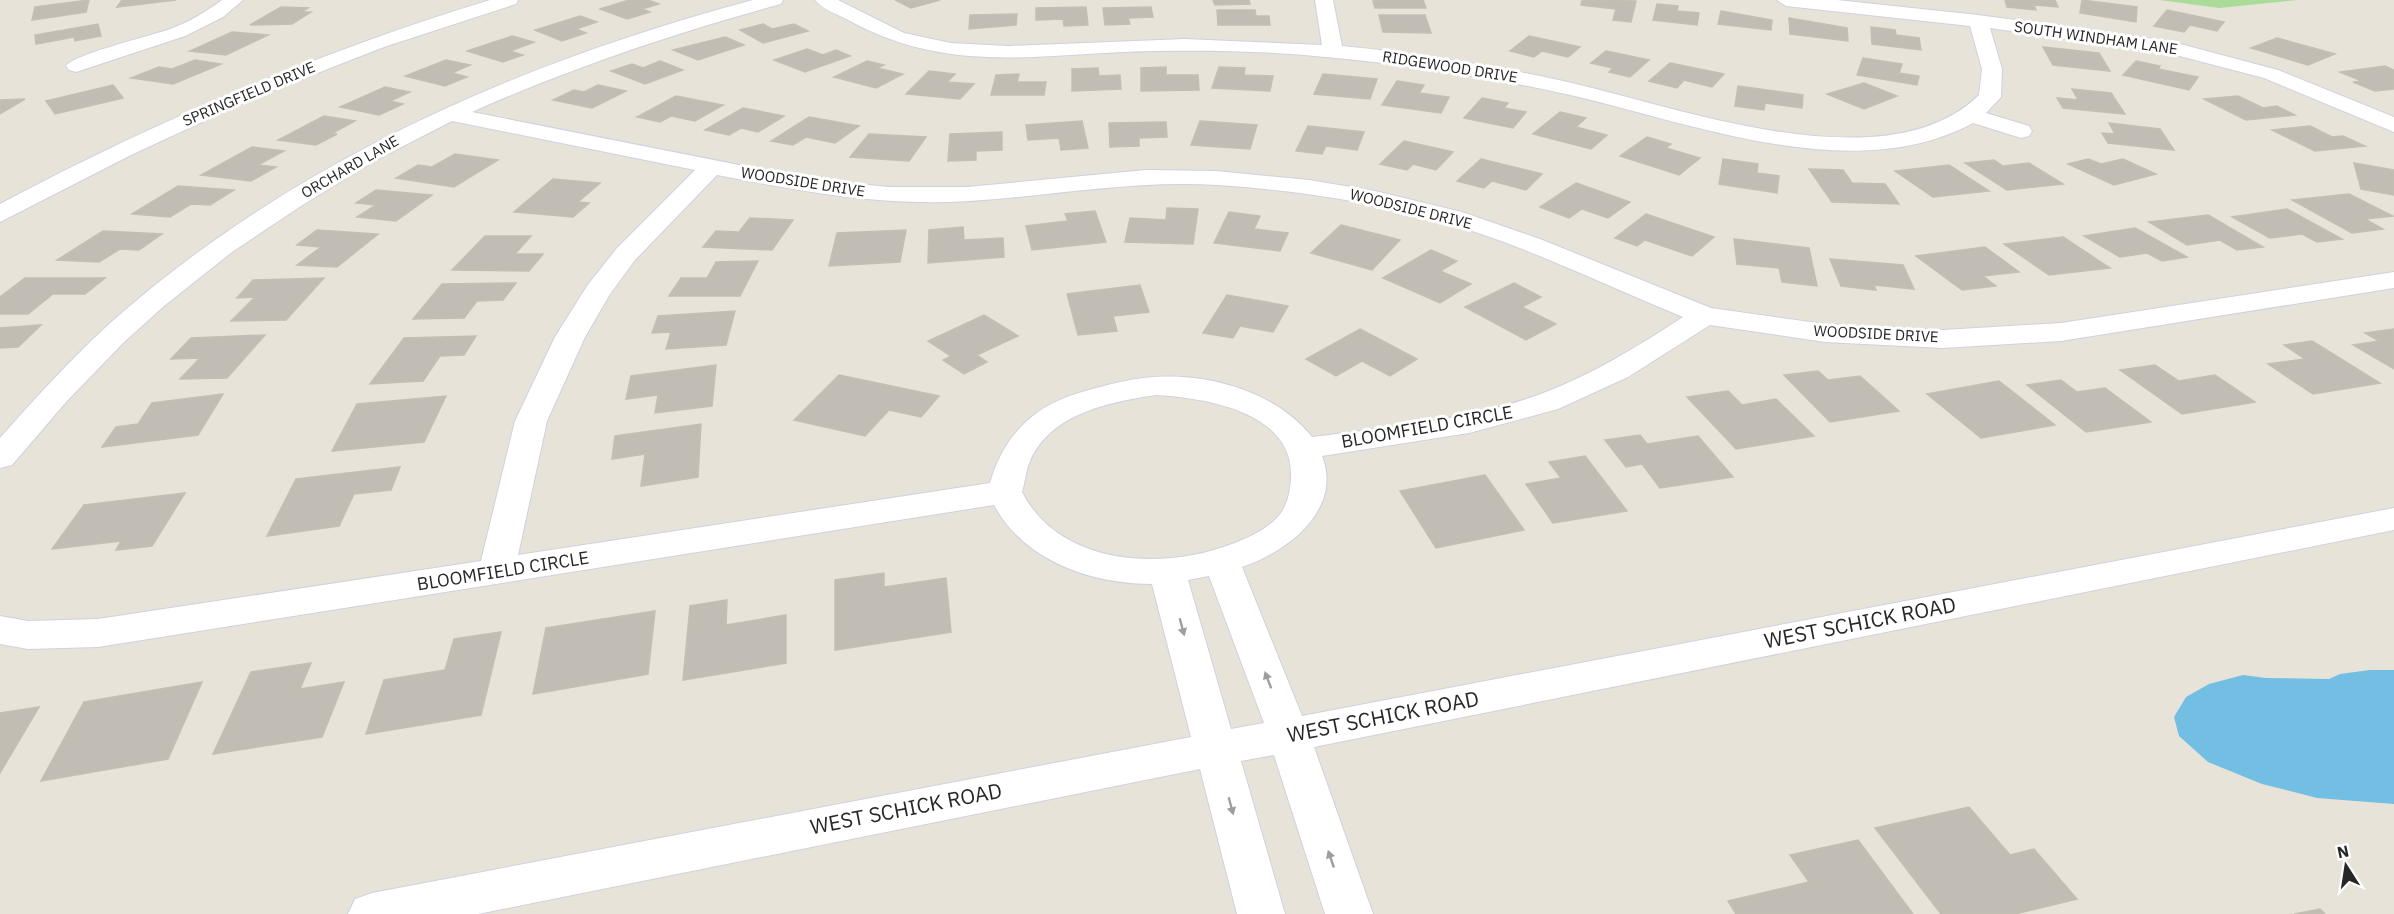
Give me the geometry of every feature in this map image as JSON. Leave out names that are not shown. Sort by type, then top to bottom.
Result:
[{"type":"street","points":[[76,66],[104,54],[158,40],[204,20],[234,0]]},
{"type":"street","name":"SPRINGFIELD DRIVE","points":[[0,214],[168,128],[255,90],[405,33],[509,0]]},
{"type":"street","name":"ORCHARD LANE","points":[[0,458],[86,361],[153,300],[227,243],[314,186],[449,114],[602,51],[774,0]]},
{"type":"street","name":"RIDGEWOOD DRIVE","points":[[825,0],[919,44],[962,51],[994,52],[1161,45],[1333,51],[1432,63],[1527,79],[1619,100],[1727,130],[1795,141],[1863,143],[1924,134],[1970,115],[1990,97],[1992,69],[1978,21]]},
{"type":"street","points":[[1324,0],[1333,51]]},
{"type":"street","name":"SOUTH WINDHAM LANE","points":[[1786,0],[1978,21],[2169,47],[2271,74],[2394,125]]},
{"type":"street","name":"WOODSIDE DRIVE","points":[[449,114],[815,187],[889,194],[967,194],[1146,177],[1216,178],[1309,187],[1375,198],[1453,217],[1531,245],[1705,316],[1825,333],[1943,339],[1994,338],[2061,332],[2394,280]]},
{"type":"street","points":[[1970,115],[2021,131]]},
{"type":"street","points":[[496,573],[531,422],[570,337],[597,292],[626,254],[711,167]]},
{"type":"street","name":"BLOOMFIELD CIRCLE","points":[[1305,448],[1464,424],[1523,410],[1607,376],[1647,354],[1705,316]]},
{"type":"street","points":[[1156,386],[1204,389],[1247,402],[1282,423],[1305,448],[1309,474],[1306,498],[1293,522],[1268,542],[1222,561],[1167,571],[1113,569],[1079,558],[1043,540],[1018,517],[1005,492],[1014,460],[1033,431],[1066,407],[1109,392],[1156,386]]},
{"type":"street","name":"BLOOMFIELD CIRCLE","points":[[0,630],[28,635],[98,633],[496,573],[1005,492]]},
{"type":"street","name":"WEST SCHICK ROAD","points":[[372,914],[2394,519]]},
{"type":"street","points":[[1222,561],[1289,735],[1349,914]]},
{"type":"street","points":[[1167,571],[1260,914]]},
{"type":"green space","points":[[2160,0],[2297,0],[2219,8]]},
{"type":"water","points":[[2394,670],[2394,804],[2317,798],[2262,784],[2208,762],[2179,736],[2174,717],[2186,697],[2209,684],[2243,675],[2266,678],[2329,679],[2340,674]]},
{"type":"building","points":[[89,0],[86,12],[32,20],[35,7]]},
{"type":"building","points":[[122,0],[176,0],[117,7]]},
{"type":"building","points":[[629,0],[648,0],[659,4],[642,9],[650,12],[627,19],[600,9]]},
{"type":"building","points":[[895,0],[940,0],[911,8]]},
{"type":"building","points":[[1213,0],[1249,0],[1250,4],[1215,5]]},
{"type":"building","points":[[1423,0],[1426,8],[1375,8],[1373,1]]},
{"type":"building","points":[[1582,0],[1636,1],[1631,22],[1613,20],[1616,9],[1581,5]]},
{"type":"building","points":[[2005,0],[2055,0],[2058,7],[2034,5],[2036,10],[2007,7]]},
{"type":"building","points":[[2082,0],[2137,7],[2136,22],[2080,13]]},
{"type":"building","points":[[1657,4],[1678,6],[1677,11],[1699,13],[1697,25],[1653,20]]},
{"type":"building","points":[[281,7],[308,8],[301,12],[311,12],[292,24],[250,25]]},
{"type":"building","points":[[1086,7],[1088,25],[1064,26],[1063,19],[1036,20],[1036,8]]},
{"type":"building","points":[[1151,7],[1153,17],[1128,18],[1130,24],[1105,25],[1103,8]]},
{"type":"building","points":[[1217,10],[1255,10],[1256,16],[1269,16],[1270,25],[1218,25]]},
{"type":"building","points":[[2167,10],[2224,22],[2217,31],[2190,25],[2184,32],[2154,26]]},
{"type":"building","points":[[1721,11],[1772,20],[1771,30],[1718,24]]},
{"type":"building","points":[[1017,14],[1016,25],[969,29],[970,15]]},
{"type":"building","points":[[1379,15],[1425,15],[1431,33],[1383,32]]},
{"type":"building","points":[[580,16],[597,22],[576,29],[586,33],[562,41],[535,30]]},
{"type":"building","points":[[1789,18],[1847,28],[1848,41],[1790,34]]},
{"type":"building","points":[[98,24],[101,36],[75,41],[74,37],[36,44],[35,35]]},
{"type":"building","points":[[763,24],[772,29],[794,24],[808,31],[763,43],[740,30]]},
{"type":"building","points":[[1871,27],[1895,30],[1896,35],[1919,38],[1921,50],[1872,44]]},
{"type":"building","points":[[232,32],[268,35],[226,55],[190,51]]},
{"type":"building","points":[[512,36],[534,42],[510,51],[523,55],[503,62],[467,51]]},
{"type":"building","points":[[1529,36],[1580,47],[1568,57],[1542,51],[1534,57],[1510,51]]},
{"type":"building","points":[[725,37],[744,45],[698,60],[673,50]]},
{"type":"building","points":[[2277,38],[2335,54],[2308,65],[2251,48]]},
{"type":"building","points":[[2043,47],[2099,53],[2110,71],[2053,65]]},
{"type":"building","points":[[807,49],[823,55],[836,50],[850,56],[805,72],[774,60]]},
{"type":"building","points":[[1606,51],[1649,60],[1630,77],[1609,72],[1613,68],[1591,63]]},
{"type":"building","points":[[1863,58],[1902,64],[1899,73],[1919,76],[1917,85],[1857,75]]},
{"type":"building","points":[[195,60],[221,64],[173,84],[131,78],[159,67],[172,69]]},
{"type":"building","points":[[446,60],[470,65],[452,73],[467,77],[445,86],[405,76]]},
{"type":"building","points":[[660,61],[683,70],[645,84],[611,71],[632,64],[643,68]]},
{"type":"building","points":[[867,61],[884,65],[877,68],[903,74],[876,88],[834,77]]},
{"type":"building","points":[[2136,61],[2160,66],[2158,69],[2198,77],[2189,90],[2123,75]]},
{"type":"building","points":[[1670,63],[1724,74],[1712,87],[1684,80],[1677,88],[1649,81]]},
{"type":"building","points":[[2385,66],[2394,70],[2394,89],[2375,91],[2353,82],[2362,81],[2340,72]]},
{"type":"building","points":[[1166,67],[1166,75],[1198,75],[1199,90],[1141,91],[1141,68]]},
{"type":"building","points":[[1219,67],[1245,68],[1244,75],[1273,76],[1270,91],[1212,88]]},
{"type":"building","points":[[1098,68],[1099,76],[1120,75],[1121,89],[1072,91],[1072,69]]},
{"type":"building","points":[[929,71],[955,74],[947,82],[974,84],[960,99],[906,94]]},
{"type":"building","points":[[1019,74],[1017,82],[1046,82],[1044,95],[991,95],[996,75]]},
{"type":"building","points":[[1323,74],[1377,79],[1370,99],[1314,94]]},
{"type":"building","points":[[1397,81],[1424,85],[1419,93],[1449,97],[1441,113],[1382,105]]},
{"type":"building","points":[[1864,83],[1897,96],[1864,109],[1827,94]]},
{"type":"building","points":[[113,85],[123,98],[55,114],[46,101]]},
{"type":"building","points":[[598,85],[626,91],[592,108],[553,100],[574,90],[584,92]]},
{"type":"building","points":[[1738,86],[1803,95],[1802,108],[1765,103],[1764,110],[1735,106]]},
{"type":"building","points":[[385,87],[410,92],[390,101],[403,104],[379,115],[340,107]]},
{"type":"building","points":[[2072,89],[2111,93],[2125,114],[2063,108],[2057,98],[2078,100]]},
{"type":"building","points":[[676,96],[723,105],[695,121],[671,116],[660,122],[637,117]]},
{"type":"building","points":[[2238,96],[2263,108],[2277,106],[2295,115],[2246,120],[2204,99]]},
{"type":"building","points":[[1482,98],[1508,103],[1504,108],[1526,112],[1513,128],[1464,118]]},
{"type":"building","points":[[25,99],[0,114],[0,100]]},
{"type":"building","points":[[743,108],[784,116],[758,132],[741,128],[729,135],[705,130]]},
{"type":"building","points":[[1560,112],[1586,118],[1576,127],[1607,135],[1591,149],[1533,134]]},
{"type":"building","points":[[324,116],[355,121],[316,145],[278,140]]},
{"type":"building","points":[[809,117],[859,126],[835,143],[806,137],[793,145],[771,141]]},
{"type":"building","points":[[1082,121],[1088,148],[1061,150],[1059,138],[1028,140],[1026,125]]},
{"type":"building","points":[[1200,121],[1257,125],[1250,149],[1191,145]]},
{"type":"building","points":[[1166,122],[1167,137],[1139,138],[1139,146],[1110,147],[1109,123]]},
{"type":"building","points":[[2109,123],[2160,129],[2174,150],[2108,143],[2102,133],[2115,134]]},
{"type":"building","points":[[1308,126],[1364,132],[1357,150],[1326,146],[1322,154],[1296,151]]},
{"type":"building","points":[[2310,126],[2332,137],[2343,136],[2365,146],[2315,151],[2272,130]]},
{"type":"building","points":[[1002,132],[1002,150],[976,151],[976,160],[948,161],[950,134]]},
{"type":"building","points":[[869,134],[926,137],[909,161],[850,157]]},
{"type":"building","points":[[1647,137],[1671,144],[1666,148],[1700,158],[1679,175],[1620,156]]},
{"type":"building","points":[[1404,141],[1453,152],[1436,170],[1413,164],[1407,170],[1380,164]]},
{"type":"building","points":[[252,147],[284,151],[258,165],[276,167],[251,181],[201,175]]},
{"type":"building","points":[[455,154],[498,160],[454,187],[396,178],[418,165],[432,167]]},
{"type":"building","points":[[1481,159],[1542,174],[1526,190],[1492,181],[1484,188],[1457,181]]},
{"type":"building","points":[[1723,159],[1758,164],[1757,173],[1779,176],[1777,193],[1719,184]]},
{"type":"building","points":[[2088,159],[2101,164],[2123,159],[2156,174],[2114,185],[2068,164]]},
{"type":"building","points":[[1994,160],[2003,166],[2029,163],[2063,184],[2007,190],[1965,163]]},
{"type":"building","points":[[2354,163],[2394,170],[2394,195],[2361,189]]},
{"type":"building","points":[[1949,165],[1989,191],[1933,197],[1895,171]]},
{"type":"building","points":[[1809,169],[1843,170],[1852,183],[1885,184],[1899,204],[1832,202]]},
{"type":"building","points":[[553,179],[600,183],[578,202],[589,203],[573,217],[514,212]]},
{"type":"building","points":[[1576,183],[1630,202],[1608,218],[1582,209],[1569,218],[1540,207]]},
{"type":"building","points":[[178,186],[234,190],[210,205],[191,204],[170,217],[132,214]]},
{"type":"building","points":[[376,190],[432,195],[396,221],[357,217],[376,205],[356,203]]},
{"type":"building","points":[[2349,194],[2393,216],[2365,219],[2383,229],[2352,233],[2292,200]]},
{"type":"building","points":[[1167,208],[1198,209],[1193,244],[1125,242],[1130,218],[1166,220]]},
{"type":"building","points":[[2287,209],[2342,239],[2317,242],[2302,234],[2270,238],[2232,217]]},
{"type":"building","points":[[1095,211],[1106,242],[1032,250],[1026,226],[1068,221],[1065,214]]},
{"type":"building","points":[[1229,212],[1260,216],[1254,229],[1288,233],[1280,251],[1214,243]]},
{"type":"building","points":[[1646,214],[1714,237],[1692,256],[1645,240],[1637,246],[1615,238]]},
{"type":"building","points":[[2208,215],[2263,247],[2237,250],[2220,240],[2187,245],[2149,222]]},
{"type":"building","points":[[750,218],[793,220],[772,250],[703,247],[716,231],[739,232]]},
{"type":"building","points":[[1341,225],[1400,240],[1372,270],[1311,253]]},
{"type":"building","points":[[963,227],[964,240],[1003,238],[1004,257],[928,263],[929,230]]},
{"type":"building","points":[[2135,228],[2187,257],[2162,261],[2147,253],[2120,257],[2084,236]]},
{"type":"building","points":[[317,230],[378,234],[337,267],[297,265],[321,247],[297,245]]},
{"type":"building","points":[[906,230],[900,262],[829,266],[837,233]]},
{"type":"building","points":[[103,231],[162,234],[139,250],[120,249],[99,262],[57,260]]},
{"type":"building","points":[[485,236],[531,236],[515,254],[543,254],[529,271],[452,270]]},
{"type":"building","points":[[2063,237],[2110,268],[2049,275],[2004,244]]},
{"type":"building","points":[[1734,239],[1809,248],[1817,286],[1782,282],[1779,268],[1737,264]]},
{"type":"building","points":[[1985,247],[2019,272],[1983,276],[1996,286],[1962,290],[1916,256]]},
{"type":"building","points":[[1431,250],[1457,261],[1440,271],[1471,284],[1440,303],[1383,278]]},
{"type":"building","points":[[1830,259],[1903,265],[1914,289],[1874,285],[1876,290],[1841,286]]},
{"type":"building","points":[[758,261],[740,296],[669,296],[681,278],[707,278],[716,262]]},
{"type":"building","points":[[25,278],[105,278],[85,294],[53,294],[28,314],[0,314],[0,297]]},
{"type":"building","points":[[324,278],[286,320],[231,321],[255,297],[237,298],[253,280]]},
{"type":"building","points":[[516,283],[503,300],[477,301],[464,318],[413,319],[442,284]]},
{"type":"building","points":[[1514,283],[1541,297],[1522,307],[1556,324],[1526,340],[1465,307]]},
{"type":"building","points":[[1140,285],[1149,312],[1113,316],[1117,331],[1078,335],[1067,294]]},
{"type":"building","points":[[1227,295],[1288,306],[1273,332],[1240,326],[1233,338],[1203,333]]},
{"type":"building","points":[[735,311],[726,345],[666,349],[671,332],[652,333],[658,316]]},
{"type":"building","points":[[984,315],[1018,336],[977,355],[987,362],[964,374],[943,360],[951,356],[928,341]]},
{"type":"building","points":[[41,325],[18,347],[0,348],[0,328]]},
{"type":"building","points":[[1360,329],[1417,359],[1390,376],[1362,361],[1336,376],[1306,359]]},
{"type":"building","points":[[2394,329],[2394,369],[2353,345],[2379,341],[2365,333]]},
{"type":"building","points":[[265,335],[227,378],[180,379],[200,358],[171,359],[191,338]]},
{"type":"building","points":[[476,336],[464,355],[440,356],[423,381],[370,384],[404,338]]},
{"type":"building","points":[[2312,341],[2380,383],[2313,394],[2268,364],[2305,359],[2284,345]]},
{"type":"building","points":[[716,365],[712,406],[655,413],[658,395],[626,399],[631,376]]},
{"type":"building","points":[[2155,365],[2179,381],[2215,375],[2255,402],[2182,414],[2120,370]]},
{"type":"building","points":[[1818,371],[1828,380],[1860,376],[1899,411],[1830,422],[1784,375]]},
{"type":"building","points":[[839,375],[939,396],[921,417],[889,410],[865,436],[794,420]]},
{"type":"building","points":[[2061,380],[2077,392],[2105,388],[2151,422],[2086,432],[2027,385]]},
{"type":"building","points":[[1999,381],[2055,425],[1981,438],[1927,394]]},
{"type":"building","points":[[1728,391],[1742,405],[1776,399],[1814,436],[1736,449],[1687,397]]},
{"type":"building","points":[[223,394],[198,435],[102,447],[116,427],[138,424],[152,403]]},
{"type":"building","points":[[446,396],[424,442],[332,451],[357,404]]},
{"type":"building","points":[[701,424],[698,477],[641,486],[645,454],[612,459],[615,436]]},
{"type":"building","points":[[1640,435],[1647,444],[1698,436],[1733,477],[1660,488],[1642,464],[1626,467],[1605,440]]},
{"type":"building","points":[[1585,456],[1627,511],[1553,523],[1526,484],[1561,478],[1549,462]]},
{"type":"building","points":[[400,467],[391,490],[354,494],[339,526],[267,536],[296,479]]},
{"type":"building","points":[[1485,475],[1524,530],[1436,548],[1400,491]]},
{"type":"building","points":[[185,493],[152,546],[116,550],[121,541],[52,549],[84,505]]},
{"type":"building","points":[[884,573],[884,587],[946,578],[951,632],[835,650],[835,580]]},
{"type":"building","points":[[727,600],[726,625],[786,615],[786,663],[683,680],[690,606]]},
{"type":"building","points":[[655,611],[648,674],[533,694],[546,628]]},
{"type":"building","points":[[501,632],[481,715],[366,734],[384,680],[445,670],[454,639]]},
{"type":"building","points":[[311,663],[300,689],[344,682],[322,737],[213,754],[251,672]]},
{"type":"building","points":[[202,682],[168,759],[41,781],[84,702]]},
{"type":"building","points":[[39,707],[0,773],[0,713]]},
{"type":"building","points":[[1969,807],[2010,855],[2034,849],[2077,899],[2015,914],[1941,914],[1875,828]]},
{"type":"building","points":[[1858,840],[1913,914],[1736,914],[1728,901],[1809,882],[1790,855]]},
{"type":"building","points":[[2320,909],[2325,914],[2294,914]]}]
